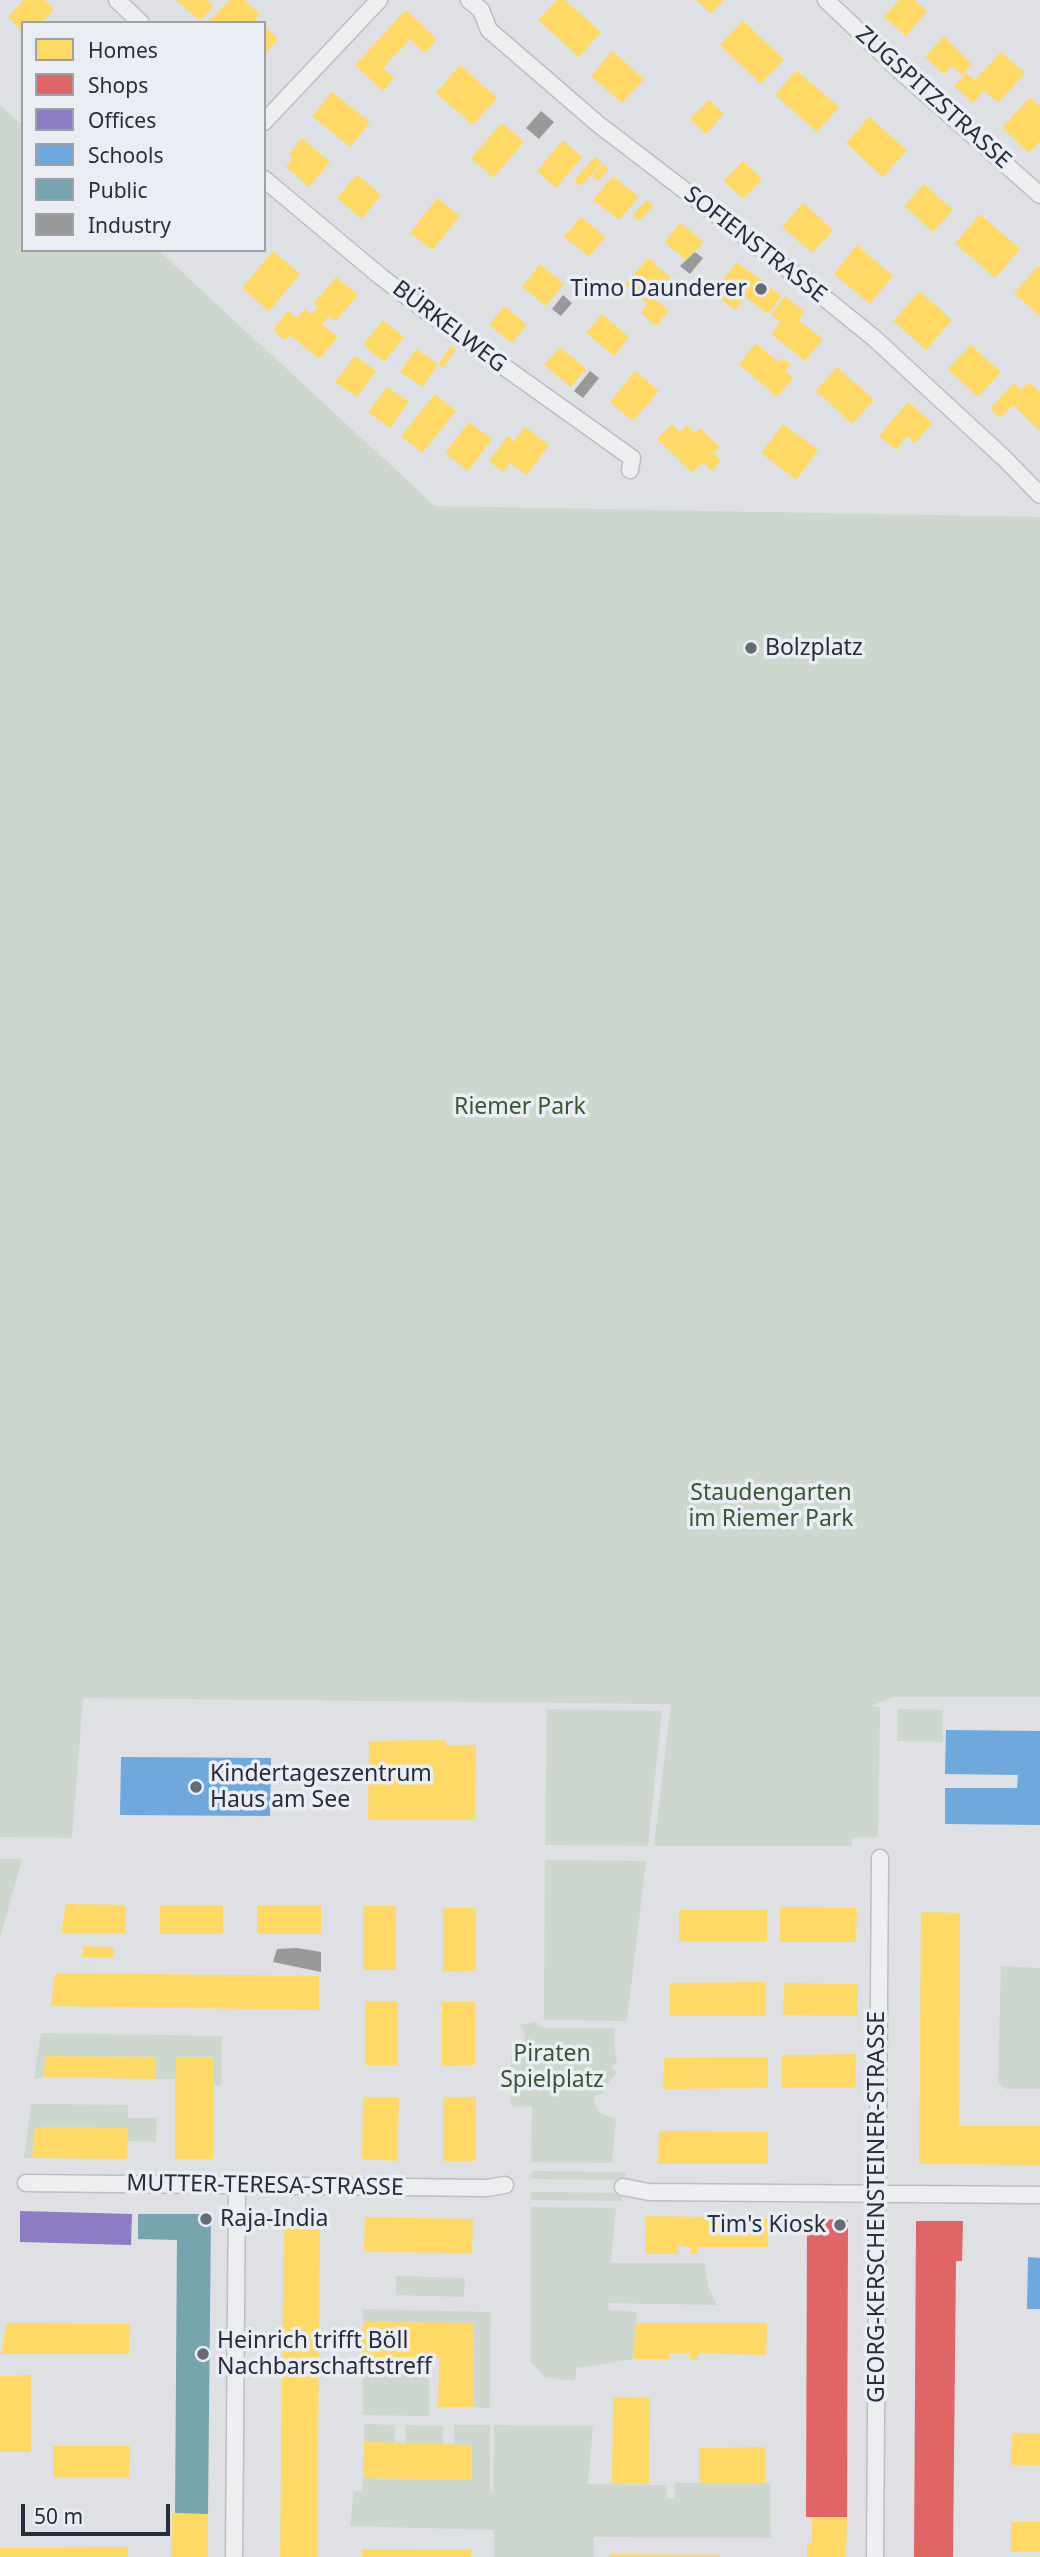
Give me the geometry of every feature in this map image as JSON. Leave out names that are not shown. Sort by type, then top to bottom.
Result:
[{"type":"street","points":[[117,0],[139,21]]},
{"type":"street","points":[[266,120],[379,0]]},
{"type":"street","name":"SOFIENSTRASSE","points":[[469,0],[481,10],[489,30],[598,124],[874,338],[1005,459],[1040,495]]},
{"type":"street","name":"ZUGSPITZSTRASSE","points":[[826,0],[898,69],[1040,195]]},
{"type":"street","name":"BÜRKELWEG","points":[[266,181],[430,314],[632,458],[630,470]]},
{"type":"street","name":"GEORG-KERSCHENSTEINER-STRASSE","points":[[875,2557],[880,1858]]},
{"type":"street","name":"MUTTER-TERESA-STRASSE","points":[[26,2183],[487,2188],[505,2185]]},
{"type":"street","points":[[234,2557],[237,2186]]},
{"type":"street","points":[[623,2187],[649,2192],[1040,2195]]},
{"type":"green space","name":"Riemer Park","points":[[0,105],[21,124],[21,252],[160,252],[435,506],[1040,517],[1040,1697],[893,1697],[871,1706],[880,1707],[878,1837],[852,1838],[852,1846],[654,1846],[671,1704],[83,1698],[72,1838],[0,1837]]},
{"type":"green space","points":[[547,1709],[662,1711],[648,1846],[545,1845]]},
{"type":"green space","points":[[898,1709],[943,1710],[943,1742],[897,1741]]},
{"type":"green space","points":[[0,1859],[22,1859],[0,1938]]},
{"type":"green space","points":[[545,1860],[646,1861],[627,2021],[544,2020]]},
{"type":"green space","points":[[1001,1966],[1040,1968],[1040,2089],[1006,2089],[998,2082]]},
{"type":"green space","name":"Piraten Spielplatz","points":[[536,2022],[544,2028],[615,2028],[617,2061],[611,2068],[617,2072],[601,2094],[593,2097],[600,2112],[616,2119],[612,2163],[531,2162],[532,2107],[511,2106],[511,2054],[516,2052],[516,2045],[526,2038],[520,2025]]},
{"type":"green space","points":[[41,2033],[222,2036],[221,2085],[213,2085],[213,2057],[176,2057],[175,2079],[156,2079],[156,2057],[46,2056],[43,2077],[34,2079]]},
{"type":"green space","points":[[31,2104],[128,2105],[128,2118],[157,2118],[156,2142],[127,2141],[127,2128],[35,2127],[32,2158],[24,2158]]},
{"type":"green space","points":[[532,2171],[626,2172],[622,2180],[531,2179]]},
{"type":"green space","points":[[531,2192],[622,2193],[622,2201],[531,2200]]},
{"type":"green space","points":[[531,2207],[616,2208],[611,2263],[705,2263],[708,2286],[717,2305],[608,2303],[609,2310],[637,2312],[633,2359],[576,2368],[575,2381],[544,2377],[531,2362]]},
{"type":"green space","points":[[396,2276],[465,2278],[464,2297],[396,2295]]},
{"type":"green space","points":[[363,2309],[491,2312],[490,2408],[473,2407],[474,2323],[363,2322]]},
{"type":"green space","points":[[363,2370],[429,2371],[429,2416],[363,2415]]},
{"type":"green space","points":[[364,2424],[395,2425],[395,2443],[364,2442]]},
{"type":"green space","points":[[406,2425],[443,2426],[443,2444],[405,2444]]},
{"type":"green space","points":[[454,2425],[490,2425],[490,2492],[493,2492],[494,2425],[593,2426],[588,2484],[667,2485],[667,2498],[675,2499],[675,2483],[770,2483],[771,2538],[594,2537],[594,2557],[494,2557],[494,2530],[350,2526],[354,2491],[362,2491],[363,2478],[471,2480],[472,2445],[454,2444]]},
{"type":"building: Homes","points":[[24,0],[44,0],[54,9],[43,21],[21,21],[21,30],[8,17]]},
{"type":"building: Homes","points":[[176,0],[207,0],[214,6],[200,21]]},
{"type":"building: Homes","points":[[229,0],[245,0],[260,14],[255,18],[258,21],[210,21]]},
{"type":"building: Homes","points":[[557,0],[565,0],[601,32],[579,57],[538,20]]},
{"type":"building: Homes","points":[[696,0],[724,0],[711,14]]},
{"type":"building: Homes","points":[[899,0],[914,0],[927,11],[906,36],[884,17]]},
{"type":"building: Homes","points":[[406,10],[437,39],[425,53],[410,39],[383,68],[394,78],[383,91],[355,65]]},
{"type":"building: Homes","points":[[743,21],[784,59],[761,84],[720,45]]},
{"type":"building: Homes","points":[[266,28],[278,39],[266,53]]},
{"type":"building: Homes","points":[[944,36],[971,64],[962,75],[952,66],[944,74],[925,57]]},
{"type":"building: Homes","points":[[612,51],[644,79],[622,103],[591,76]]},
{"type":"building: Homes","points":[[1001,52],[1025,73],[998,103],[984,90],[973,103],[954,86],[966,73],[975,80]]},
{"type":"building: Homes","points":[[460,65],[497,98],[473,125],[436,93]]},
{"type":"building: Homes","points":[[796,70],[839,107],[817,132],[775,95]]},
{"type":"building: Homes","points":[[332,92],[370,122],[350,147],[312,116]]},
{"type":"building: Homes","points":[[1030,97],[1040,106],[1040,141],[1029,153],[1002,128]]},
{"type":"building: Homes","points":[[709,100],[724,114],[706,134],[690,119]]},
{"type":"building: Homes","points":[[869,117],[907,150],[883,177],[846,143]]},
{"type":"building: Homes","points":[[502,123],[524,142],[493,178],[471,158]]},
{"type":"building: Homes","points":[[302,138],[330,162],[309,187],[286,167],[293,157],[289,154]]},
{"type":"building: Homes","points":[[563,140],[582,157],[556,188],[537,171]]},
{"type":"building: Homes","points":[[595,157],[602,163],[581,186],[574,180]]},
{"type":"building: Homes","points":[[743,161],[762,179],[743,199],[724,181]]},
{"type":"building: Homes","points":[[603,164],[609,169],[598,181],[592,176]]},
{"type":"building: Homes","points":[[357,174],[381,195],[362,219],[337,198]]},
{"type":"building: Homes","points":[[613,176],[639,197],[619,220],[593,200]]},
{"type":"building: Homes","points":[[924,184],[953,210],[933,232],[904,206]]},
{"type":"building: Homes","points":[[437,198],[460,216],[432,250],[410,233]]},
{"type":"building: Homes","points":[[647,200],[653,206],[639,221],[632,215]]},
{"type":"building: Homes","points":[[803,203],[833,230],[812,253],[782,227]]},
{"type":"building: Homes","points":[[980,214],[1020,249],[995,278],[955,243]]},
{"type":"building: Homes","points":[[581,217],[605,237],[589,257],[564,237]]},
{"type":"building: Homes","points":[[680,223],[704,242],[687,261],[664,242]]},
{"type":"building: Homes","points":[[857,245],[893,276],[870,304],[834,274]]},
{"type":"building: Homes","points":[[273,251],[300,274],[269,311],[242,288]]},
{"type":"building: Homes","points":[[648,258],[671,278],[654,298],[669,311],[656,326],[641,313],[648,304],[625,285]]},
{"type":"building: Homes","points":[[737,262],[782,296],[768,314],[745,297],[735,310],[713,293]]},
{"type":"building: Homes","points":[[540,264],[564,284],[546,306],[522,287]]},
{"type":"building: Homes","points":[[1038,266],[1040,268],[1040,316],[1014,293]]},
{"type":"building: Homes","points":[[336,277],[358,295],[336,321],[329,316],[322,324],[338,337],[319,359],[290,335],[285,340],[273,330],[288,311],[297,318],[305,309],[311,314],[318,307],[314,303]]},
{"type":"building: Homes","points":[[920,291],[952,320],[926,350],[893,321]]},
{"type":"building: Homes","points":[[785,296],[805,312],[798,320],[823,339],[805,361],[771,334],[781,322],[771,315]]},
{"type":"building: Homes","points":[[504,306],[527,325],[512,343],[489,325]]},
{"type":"building: Homes","points":[[602,314],[629,337],[614,356],[586,333]]},
{"type":"building: Homes","points":[[383,320],[404,337],[384,362],[363,345]]},
{"type":"building: Homes","points":[[756,343],[778,362],[782,358],[790,365],[785,371],[793,378],[777,397],[739,364]]},
{"type":"building: Homes","points":[[971,345],[1001,372],[978,397],[948,369]]},
{"type":"building: Homes","points":[[451,346],[456,349],[443,368],[438,364]]},
{"type":"building: Homes","points":[[560,347],[586,369],[571,387],[544,365]]},
{"type":"building: Homes","points":[[416,349],[438,364],[422,387],[400,372]]},
{"type":"building: Homes","points":[[355,356],[376,371],[357,397],[335,382]]},
{"type":"building: Homes","points":[[837,367],[874,400],[852,424],[816,391]]},
{"type":"building: Homes","points":[[635,371],[659,391],[633,421],[610,402]]},
{"type":"building: Homes","points":[[1029,382],[1040,393],[1040,431],[1013,405],[1000,418],[990,408],[1014,383],[1021,390]]},
{"type":"building: Homes","points":[[387,387],[409,402],[390,428],[368,412]]},
{"type":"building: Homes","points":[[435,394],[456,411],[422,453],[401,436]]},
{"type":"building: Homes","points":[[908,402],[932,423],[915,443],[907,436],[896,450],[879,436]]},
{"type":"building: Homes","points":[[469,422],[492,439],[468,471],[445,453]]},
{"type":"building: Homes","points":[[672,424],[680,432],[687,425],[695,433],[700,428],[720,447],[714,453],[721,461],[712,471],[703,462],[692,473],[657,439]]},
{"type":"building: Homes","points":[[783,424],[818,450],[796,480],[761,453]]},
{"type":"building: Homes","points":[[525,427],[549,445],[527,475],[510,463],[503,472],[489,461],[508,436],[514,441]]},
{"type":"building: Homes","points":[[445,1740],[445,1745],[476,1745],[475,1820],[368,1820],[369,1741]]},
{"type":"building: Homes","points":[[66,1904],[126,1905],[126,1934],[61,1933]]},
{"type":"building: Homes","points":[[160,1905],[223,1905],[223,1934],[160,1934]]},
{"type":"building: Homes","points":[[257,1905],[321,1905],[321,1934],[257,1934]]},
{"type":"building: Homes","points":[[363,1906],[396,1906],[396,1970],[363,1970]]},
{"type":"building: Homes","points":[[780,1907],[857,1908],[856,1942],[780,1942]]},
{"type":"building: Homes","points":[[443,1908],[476,1908],[476,1971],[443,1972]]},
{"type":"building: Homes","points":[[679,1910],[767,1910],[767,1941],[679,1942]]},
{"type":"building: Homes","points":[[921,1912],[960,1913],[959,2126],[1040,2126],[1040,2165],[919,2164]]},
{"type":"building: Homes","points":[[83,1946],[114,1947],[114,1958],[82,1957]]},
{"type":"building: Homes","points":[[55,1973],[319,1976],[319,2010],[51,2006]]},
{"type":"building: Homes","points":[[766,1982],[766,2016],[670,2016],[670,1983]]},
{"type":"building: Homes","points":[[784,1983],[858,1984],[857,2016],[783,2015]]},
{"type":"building: Homes","points":[[365,2001],[398,2001],[398,2065],[365,2065]]},
{"type":"building: Homes","points":[[442,2002],[475,2002],[475,2065],[442,2066]]},
{"type":"building: Homes","points":[[856,2054],[856,2088],[782,2088],[782,2055]]},
{"type":"building: Homes","points":[[46,2056],[156,2057],[156,2079],[43,2077]]},
{"type":"building: Homes","points":[[175,2057],[214,2057],[213,2159],[175,2159]]},
{"type":"building: Homes","points":[[768,2057],[768,2088],[663,2089],[664,2058]]},
{"type":"building: Homes","points":[[363,2097],[399,2097],[397,2161],[362,2159]]},
{"type":"building: Homes","points":[[443,2097],[476,2097],[476,2161],[443,2161]]},
{"type":"building: Homes","points":[[35,2127],[128,2128],[127,2159],[32,2158]]},
{"type":"building: Homes","points":[[659,2131],[768,2132],[768,2164],[658,2164]]},
{"type":"building: Homes","points":[[284,2214],[320,2215],[317,2557],[280,2557]]},
{"type":"building: Homes","points":[[646,2216],[768,2218],[768,2247],[697,2247],[697,2254],[690,2254],[691,2247],[678,2246],[678,2254],[645,2254]]},
{"type":"building: Homes","points":[[365,2217],[473,2219],[472,2253],[364,2252]]},
{"type":"building: Homes","points":[[363,2322],[474,2323],[473,2407],[438,2407],[439,2358],[362,2357]]},
{"type":"building: Homes","points":[[7,2323],[130,2324],[129,2354],[1,2354]]},
{"type":"building: Homes","points":[[636,2323],[767,2323],[766,2355],[698,2353],[698,2360],[690,2360],[690,2353],[670,2353],[669,2359],[633,2359]]},
{"type":"building: Homes","points":[[31,2375],[31,2452],[0,2452],[0,2376]]},
{"type":"building: Homes","points":[[613,2397],[650,2398],[649,2484],[612,2484]]},
{"type":"building: Homes","points":[[1012,2433],[1040,2433],[1040,2465],[1011,2465]]},
{"type":"building: Homes","points":[[364,2442],[472,2445],[471,2480],[363,2478]]},
{"type":"building: Homes","points":[[53,2446],[130,2446],[129,2478],[53,2477]]},
{"type":"building: Homes","points":[[765,2447],[765,2483],[699,2483],[699,2448]]},
{"type":"building: Homes","points":[[172,2513],[208,2514],[208,2557],[171,2557]]},
{"type":"building: Homes","points":[[812,2517],[847,2517],[846,2557],[807,2557],[807,2543],[812,2543]]},
{"type":"building: Homes","points":[[1011,2522],[1040,2522],[1040,2552],[1011,2552]]},
{"type":"building: Homes","points":[[128,2547],[128,2557],[0,2557],[0,2548]]},
{"type":"building: Homes","points":[[362,2549],[471,2550],[471,2557],[362,2557]]},
{"type":"building: Homes","points":[[609,2554],[720,2555],[720,2557],[609,2557]]},
{"type":"building: Shops","points":[[807,2219],[848,2220],[847,2517],[806,2517]]},
{"type":"building: Shops","points":[[916,2221],[963,2221],[962,2261],[956,2261],[953,2557],[914,2557]]},
{"type":"building: Offices","points":[[20,2211],[132,2214],[131,2245],[20,2242]]},
{"type":"building: Schools","points":[[946,1730],[1040,1731],[1040,1825],[945,1824],[945,1788],[1017,1788],[1018,1775],[945,1774]]},
{"type":"building: Schools","name":"Kindertageszentrum Haus am See","points":[[121,1757],[271,1758],[270,1816],[120,1815]]},
{"type":"building: Schools","points":[[1028,2257],[1040,2258],[1040,2309],[1027,2309]]},
{"type":"building: Public","points":[[138,2214],[211,2214],[208,2514],[175,2513],[177,2240],[138,2239]]},
{"type":"building: Industry","points":[[541,111],[554,122],[539,139],[526,128]]},
{"type":"building: Industry","points":[[695,252],[703,258],[690,274],[680,266]]},
{"type":"building: Industry","points":[[563,295],[572,303],[561,316],[552,309]]},
{"type":"building: Industry","points":[[590,371],[599,378],[583,398],[574,391]]},
{"type":"building: Industry","points":[[297,1948],[321,1952],[321,1972],[273,1962],[277,1949]]},
{"type":"place","name":"Timo Daunderer","points":[[761,289]]},
{"type":"place","name":"Bolzplatz","points":[[751,648]]},
{"type":"place","name":"Kindertageszentrum Haus am See","points":[[196,1787]]},
{"type":"place","name":"Raja-India","points":[[206,2219]]},
{"type":"place","name":"Tim's Kiosk","points":[[840,2225]]},
{"type":"place","name":"Heinrich trifft Böll Nachbarschaftstreff","points":[[203,2354]]},
{"type":"park label","name":"Staudengarten im Riemer Park","points":[[771,1506]]}]
